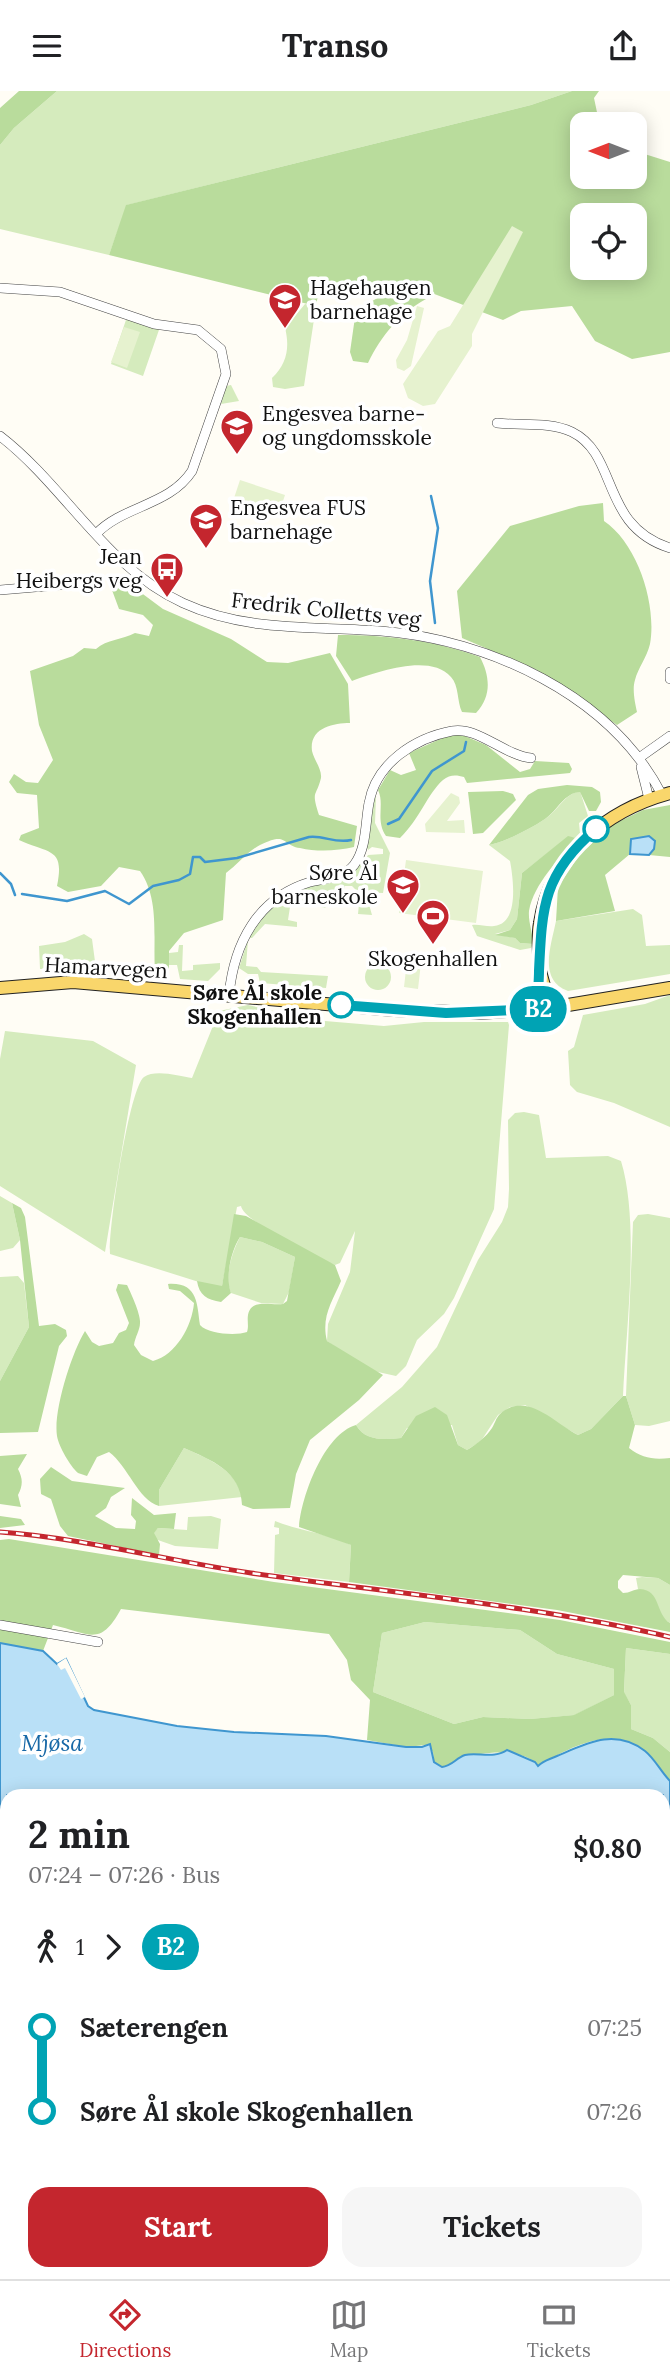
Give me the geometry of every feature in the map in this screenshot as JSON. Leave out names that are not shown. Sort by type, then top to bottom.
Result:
[{"type":"main road","points":[[544,1008],[540,971],[540,924],[545,898],[559,871],[583,840],[598,826],[621,811],[660,796]]},
{"type":"main road","name":"Hamarvegen","points":[[0,988],[73,982],[446,1013],[544,1008],[670,988]]},
{"type":"street","points":[[0,288],[60,292],[154,324],[192,328],[208,336],[225,358],[226,374],[192,471],[185,482],[160,499],[107,523],[96,534]]},
{"type":"street","points":[[497,423],[553,426],[579,436],[596,454],[619,508],[632,526],[652,541],[670,548]]},
{"type":"street","name":"Fredrik Colletts veg","points":[[0,436],[143,579],[204,612],[246,624],[415,635],[452,642],[501,658],[584,707],[620,736],[639,758],[660,796]]},
{"type":"street","points":[[0,590],[95,582]]},
{"type":"street","points":[[670,672],[670,679]]},
{"type":"street","points":[[229,995],[239,946],[256,918],[294,889],[344,873],[354,865],[360,854],[372,792],[398,754],[444,733],[460,730],[477,735],[508,753],[531,758]]},
{"type":"street","points":[[639,758],[670,736]]},
{"type":"street","points":[[0,1625],[98,1642]]},
{"type":"green space","points":[[19,91],[57,91],[14,128],[0,145],[0,108]]},
{"type":"green space","points":[[57,91],[572,91],[531,105],[127,205],[109,255],[0,229],[0,145],[14,128]]},
{"type":"green space","points":[[572,91],[599,91],[594,98],[597,112],[570,112],[570,189],[648,189],[648,155],[670,162],[670,352],[632,359],[595,341],[572,306],[521,311],[503,320],[429,292],[319,290],[316,306],[109,255],[126,205],[531,105]]},
{"type":"green space","points":[[512,226],[523,232],[472,334],[472,346],[435,404],[423,406],[408,398],[403,384],[438,331],[450,326]]},
{"type":"green space","points":[[383,295],[426,299],[392,326],[368,363],[353,361],[350,352],[356,310]]},
{"type":"green space","points":[[305,304],[316,306],[304,386],[285,389],[273,387],[272,378],[286,355],[285,328]]},
{"type":"green space","points":[[417,306],[424,308],[411,366],[404,371],[397,368],[396,360],[407,340]]},
{"type":"green space","points":[[127,317],[160,327],[143,376],[111,364]]},
{"type":"green space","points":[[124,327],[140,332],[127,368],[111,362]]},
{"type":"green space","points":[[231,385],[239,401],[221,404],[226,386]]},
{"type":"green space","points":[[240,480],[285,495],[279,513],[234,498]]},
{"type":"green space","points":[[603,503],[604,521],[627,544],[642,577],[651,612],[650,644],[634,684],[637,712],[617,725],[537,670],[462,638],[457,591],[510,526],[579,506]]},
{"type":"green space","points":[[109,582],[128,583],[163,609],[231,639],[267,662],[288,663],[330,653],[348,684],[350,723],[336,724],[318,732],[312,743],[312,751],[321,775],[315,795],[319,815],[357,826],[354,847],[313,850],[275,839],[256,848],[226,873],[223,920],[184,933],[169,951],[169,977],[156,981],[151,896],[140,871],[119,867],[101,886],[68,892],[57,886],[59,864],[56,858],[46,850],[19,840],[21,835],[39,828],[37,795],[17,793],[9,782],[14,774],[26,782],[38,783],[53,760],[39,725],[30,671],[73,656],[84,648],[96,649],[105,643],[135,633],[149,636],[153,625],[143,615],[119,609]]},
{"type":"green space","points":[[338,635],[410,640],[445,646],[480,657],[488,686],[485,700],[476,713],[462,712],[454,680],[442,670],[430,666],[403,667],[352,681],[336,656]]},
{"type":"green space","points":[[460,734],[486,745],[520,772],[530,769],[535,761],[569,763],[572,769],[570,773],[467,783],[464,777],[448,777],[438,785],[400,838],[386,836],[381,824],[378,790],[390,770],[401,775],[416,770],[409,753],[447,736]]},
{"type":"green space","points":[[567,785],[592,787],[600,792],[601,802],[596,811],[589,811],[580,792],[574,793],[539,823],[511,838],[489,845],[528,795],[538,789]]},
{"type":"green space","points":[[503,791],[513,794],[516,800],[483,833],[473,834],[468,792]]},
{"type":"green space","points":[[580,791],[588,816],[579,823],[580,833],[576,838],[568,837],[522,873],[517,919],[510,930],[495,934],[515,938],[520,943],[533,944],[531,948],[520,950],[477,936],[472,925],[491,926],[502,923],[508,917],[513,899],[510,861],[489,845],[511,838],[539,823],[570,795]]},
{"type":"green space","points":[[451,793],[459,797],[460,803],[447,821],[464,820],[465,833],[426,832],[425,824]]},
{"type":"green space","points":[[376,797],[375,823],[390,853],[383,893],[358,892],[352,886],[345,886],[344,893],[316,895],[317,900],[330,900],[325,908],[321,907],[321,902],[317,902],[316,907],[311,906],[311,902],[299,900],[290,907],[288,920],[297,922],[297,927],[265,924],[252,938],[246,938],[270,909],[288,896],[345,873],[368,855],[383,854],[383,849],[372,847],[368,850],[366,845],[373,799]]},
{"type":"green space","points":[[670,805],[670,857],[649,855],[654,849],[631,839],[630,854],[605,875],[615,911],[556,921],[558,887],[580,854],[612,825],[643,810]]},
{"type":"green space","points":[[568,836],[576,838],[548,872],[532,901],[529,915],[533,944],[495,935],[510,930],[517,919],[522,873]]},
{"type":"green space","points":[[406,860],[483,871],[476,923],[399,913]]},
{"type":"green space","points":[[361,896],[368,901],[372,915],[358,914],[359,904],[351,903]]},
{"type":"green space","points":[[633,909],[642,915],[646,946],[670,945],[670,974],[568,991],[559,986],[553,979],[549,961],[556,921]]},
{"type":"green space","points":[[84,934],[92,939],[96,969],[40,969],[39,946],[65,942]]},
{"type":"green space","points":[[248,940],[246,966],[257,967],[261,972],[328,976],[326,988],[260,983],[258,974],[248,974],[239,968]]},
{"type":"green space","points":[[179,945],[183,945],[182,971],[193,970],[193,965],[220,963],[220,969],[208,981],[180,979],[177,965],[169,965],[169,953],[178,952]]},
{"type":"green space","points":[[407,961],[421,963],[418,989],[404,987]]},
{"type":"green space","points":[[378,964],[387,968],[391,977],[387,986],[378,990],[369,986],[365,977],[369,968]]},
{"type":"green space","points":[[670,995],[670,1127],[614,1103],[577,1092],[570,1085],[568,1051],[574,1047],[583,1015],[645,1004]]},
{"type":"green space","points":[[248,1005],[313,1020],[384,1026],[424,1022],[508,1022],[494,1209],[454,1298],[444,1314],[417,1340],[406,1366],[396,1376],[369,1370],[327,1341],[328,1324],[350,1272],[355,1231],[340,1263],[335,1265],[282,1239],[254,1221],[241,1206],[237,1207],[222,1286],[218,1288],[110,1254],[112,1218],[121,1161],[138,1087],[144,1077],[154,1074],[192,1078],[219,1011]]},
{"type":"green space","points":[[5,1031],[93,1041],[136,1065],[105,1252],[0,1186],[0,1059]]},
{"type":"green space","points":[[515,1113],[539,1115],[546,1158],[608,1156],[621,1161],[627,1186],[631,1245],[623,1396],[591,1429],[578,1435],[525,1405],[510,1407],[498,1415],[481,1441],[467,1450],[458,1445],[452,1425],[407,1428],[401,1438],[370,1437],[356,1425],[402,1387],[437,1347],[478,1260],[502,1222],[508,1207],[508,1120]]},
{"type":"green space","points":[[0,1196],[12,1203],[20,1240],[13,1248],[0,1251]]},
{"type":"green space","points":[[12,1203],[21,1208],[25,1217],[39,1326],[55,1324],[66,1330],[67,1336],[59,1346],[38,1432],[0,1433],[0,1381],[29,1327],[20,1240]]},
{"type":"green space","points":[[234,1214],[246,1216],[335,1265],[341,1281],[326,1317],[327,1341],[383,1375],[359,1400],[310,1440],[296,1474],[290,1508],[253,1509],[242,1505],[236,1483],[223,1468],[184,1448],[159,1490],[159,1506],[145,1497],[109,1452],[97,1457],[87,1476],[78,1473],[65,1456],[57,1436],[61,1397],[69,1367],[85,1331],[92,1342],[99,1346],[113,1343],[119,1333],[126,1330],[129,1323],[116,1290],[118,1284],[127,1285],[139,1315],[140,1326],[134,1345],[141,1355],[153,1361],[176,1346],[193,1312],[194,1303],[180,1291],[169,1289],[168,1284],[178,1284],[191,1291],[200,1325],[222,1333],[247,1332],[248,1315],[253,1306],[283,1304],[287,1301],[295,1257],[262,1242],[240,1237],[230,1264],[231,1293],[221,1302],[208,1298],[200,1290],[197,1281],[222,1286]]},
{"type":"green space","points":[[638,1215],[670,1218],[670,1421],[649,1426],[635,1425],[626,1396],[633,1222]]},
{"type":"green space","points":[[240,1237],[262,1242],[295,1257],[289,1292],[283,1304],[261,1303],[231,1293],[228,1280],[230,1265]]},
{"type":"green space","points":[[18,1276],[24,1283],[29,1327],[0,1381],[0,1277]]},
{"type":"green space","points":[[626,1396],[635,1425],[629,1448],[648,1457],[670,1458],[670,1585],[658,1578],[623,1575],[618,1581],[618,1588],[623,1593],[640,1589],[651,1593],[670,1623],[670,1632],[557,1610],[349,1582],[351,1545],[299,1527],[309,1484],[324,1453],[344,1431],[356,1425],[370,1437],[401,1438],[416,1416],[435,1407],[447,1415],[458,1445],[467,1450],[478,1443],[499,1416],[510,1408],[530,1407],[578,1435],[591,1429]]},
{"type":"green space","points":[[184,1448],[220,1466],[234,1479],[242,1497],[159,1506],[159,1490]]},
{"type":"green space","points":[[27,1454],[18,1469],[22,1479],[18,1495],[21,1507],[0,1504],[0,1456]]},
{"type":"green space","points":[[51,1467],[72,1481],[125,1488],[111,1497],[106,1508],[95,1516],[116,1528],[135,1529],[136,1521],[131,1515],[132,1498],[154,1515],[176,1513],[174,1529],[158,1528],[154,1533],[160,1544],[159,1555],[68,1536],[60,1526],[51,1499],[41,1494],[40,1479]]},
{"type":"green space","points":[[0,1516],[21,1519],[25,1525],[0,1528]]},
{"type":"green space","points":[[211,1516],[221,1519],[218,1549],[175,1546],[155,1539],[153,1533],[158,1528],[187,1530],[188,1517]]},
{"type":"green space","points":[[275,1521],[351,1545],[349,1582],[274,1573],[275,1535],[279,1534],[279,1528],[274,1527]]},
{"type":"green space","points":[[9,1539],[274,1582],[560,1620],[670,1642],[670,1654],[626,1648],[624,1692],[631,1705],[631,1729],[653,1738],[670,1752],[670,1781],[646,1752],[619,1739],[591,1741],[538,1766],[523,1756],[491,1753],[462,1758],[442,1767],[434,1762],[433,1752],[426,1745],[406,1747],[367,1740],[370,1700],[351,1680],[347,1660],[329,1634],[121,1609],[107,1629],[93,1635],[53,1625],[43,1651],[0,1643],[0,1540]],"holes":[[[425,1622],[520,1630],[557,1654],[614,1669],[614,1695],[574,1715],[530,1719],[483,1717],[454,1724],[373,1692],[382,1633]]]},
{"type":"green space","points":[[636,1578],[658,1578],[670,1585],[670,1623],[664,1619],[652,1595],[638,1589]]},
{"type":"green space","points":[[425,1622],[520,1630],[557,1654],[614,1669],[614,1695],[575,1715],[530,1719],[483,1717],[454,1724],[373,1692],[382,1633]]},
{"type":"green space","points":[[626,1648],[670,1654],[670,1752],[653,1738],[631,1729],[631,1705],[624,1693]]},
{"type":"water","points":[[649,836],[655,841],[654,849],[649,855],[630,854],[631,839]]},
{"type":"water","name":"Mjøsa","points":[[0,1643],[43,1651],[57,1664],[66,1659],[88,1706],[94,1710],[177,1726],[234,1732],[326,1736],[406,1747],[430,1744],[434,1762],[442,1767],[465,1755],[492,1755],[507,1750],[535,1762],[538,1766],[546,1760],[590,1743],[623,1740],[645,1751],[670,1781],[670,1789],[0,1789]]},
{"type":"pier","points":[[66,1658],[85,1697],[81,1699],[65,1668],[61,1670],[57,1664]]},
{"type":"waterway","points":[[431,496],[438,528],[430,581],[435,623]]},
{"type":"waterway","points":[[388,824],[399,819],[432,771],[464,751],[466,742]]},
{"type":"waterway","points":[[22,894],[67,901],[105,891],[129,904],[153,886],[179,880],[190,874],[193,857],[200,857],[205,862],[237,858],[309,837],[351,840]]},
{"type":"waterway","points":[[0,873],[11,884],[15,895]]},
{"type":"railway","points":[[0,1532],[94,1544],[251,1573],[566,1616],[670,1637]]},
{"type":"bus line","name":"B2","points":[[341,1005],[446,1013],[538,1009],[538,940],[545,898],[569,856],[596,829]]},
{"type":"place","name":"Hagehaugen barnehage","points":[[285,330]]},
{"type":"place","name":"Engesvea barne- og ungdomsskole","points":[[237,456]]},
{"type":"place","name":"Engesvea FUS barnehage","points":[[206,550]]},
{"type":"place","name":"Jean Heibergs veg","points":[[167,599]]},
{"type":"place","name":"Søre Ål barneskole","points":[[403,915]]},
{"type":"place","name":"Skogenhallen","points":[[433,946]]},
{"type":"place","name":"Søre Ål skole Skogenhallen","points":[[341,1005]]}]
